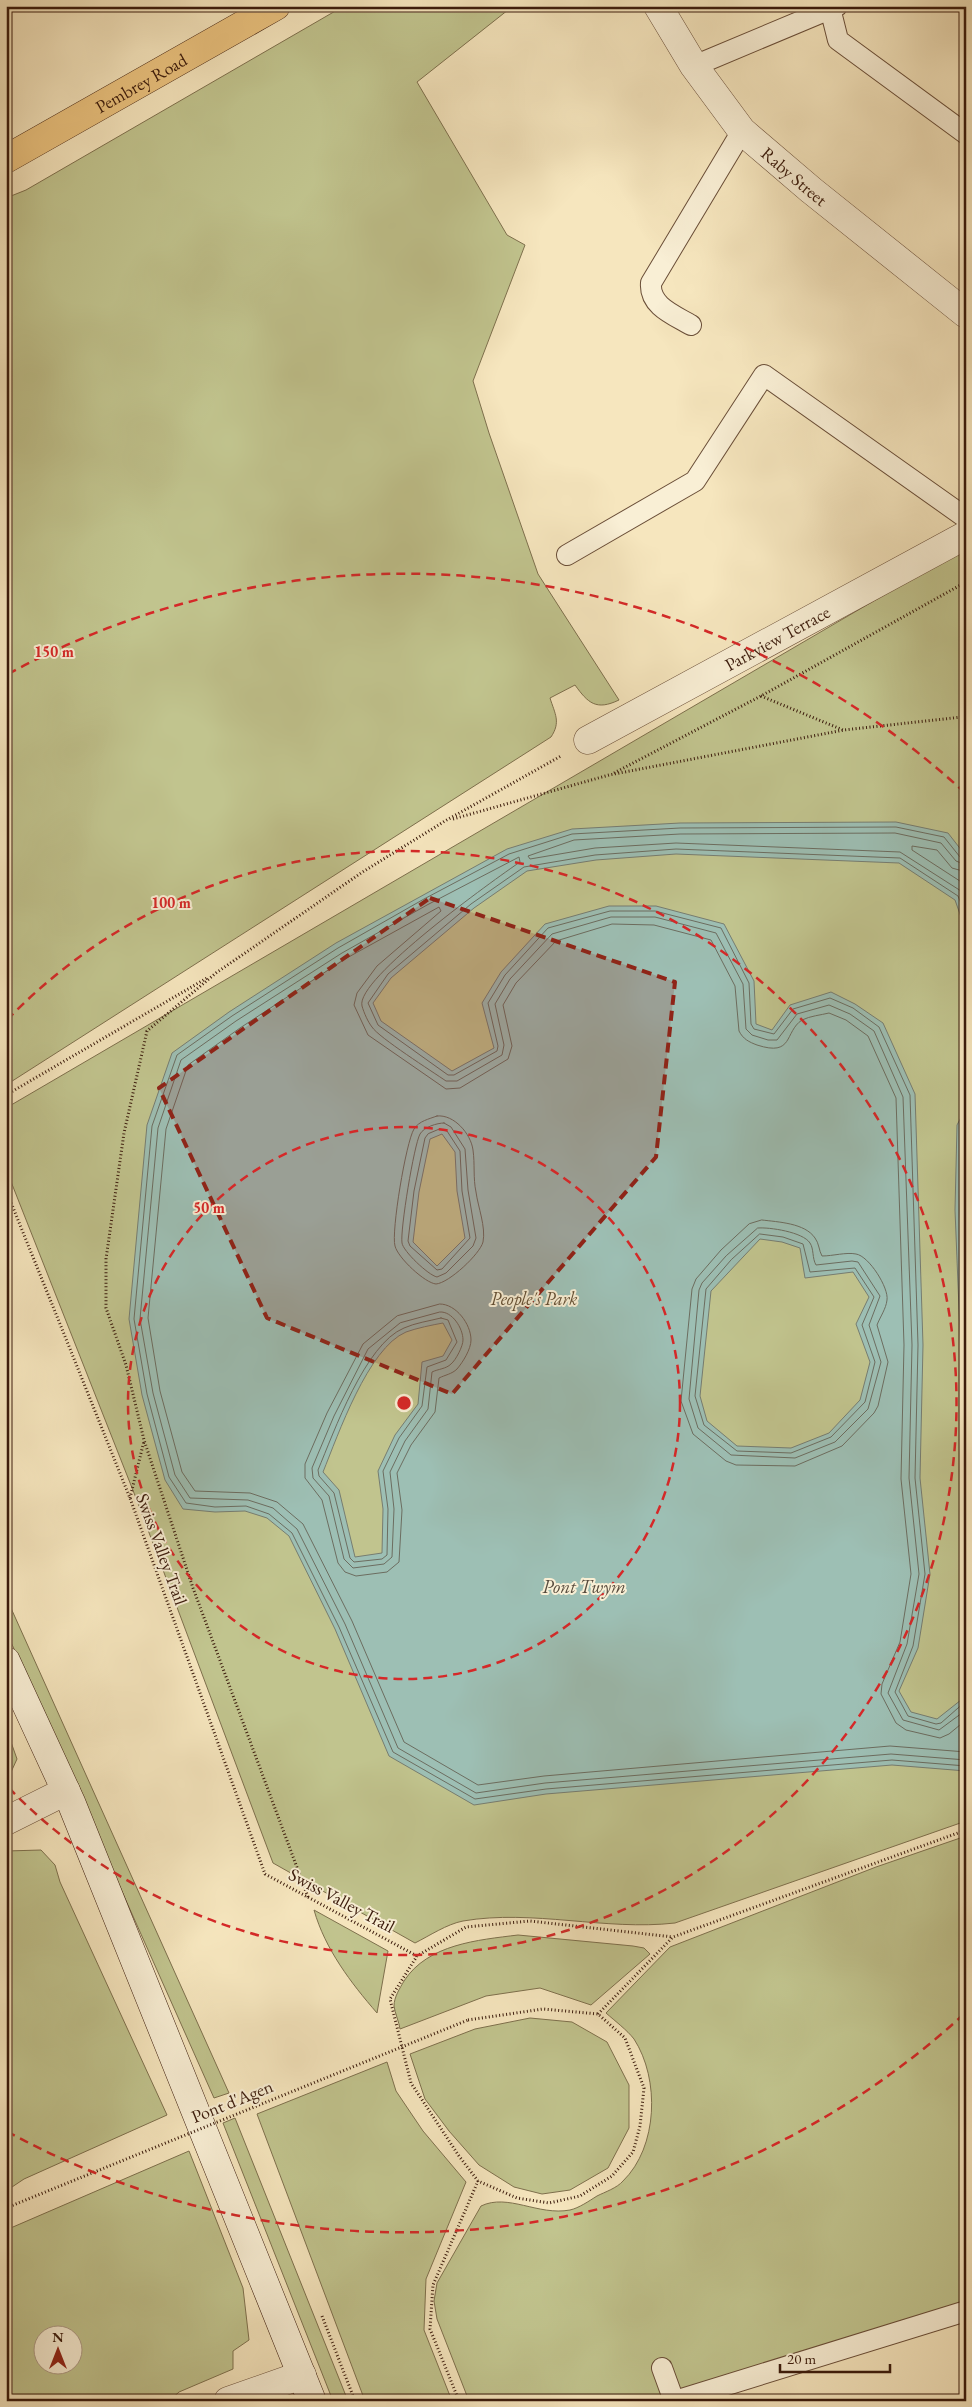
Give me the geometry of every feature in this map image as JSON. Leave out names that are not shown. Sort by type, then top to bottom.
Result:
[{"type":"main road","name":"Pembrey Road","points":[[6,159],[276,6]]},
{"type":"street","name":"Raby Street","points":[[658,6],[694,66],[742,131],[811,190],[966,314]]},
{"type":"street","name":"Parkview Terrace","points":[[588,740],[966,535]]},
{"type":"street","points":[[6,1660],[66,1791],[312,2401]]},
{"type":"street","points":[[6,1821],[66,1791]]},
{"type":"street","points":[[228,2401],[302,2375]]},
{"type":"lane","points":[[694,66],[834,7],[838,40],[966,134]]},
{"type":"lane","points":[[691,325],[657,304],[651,290],[651,282],[742,131]]},
{"type":"lane","points":[[567,555],[695,481],[764,375],[966,518]]},
{"type":"lane","points":[[662,2368],[674,2401],[966,2311]]},
{"type":"path","points":[[609,776],[761,696],[966,582]]},
{"type":"path","points":[[761,696],[844,730]]},
{"type":"path","points":[[446,821],[609,776],[844,730],[962,717],[966,720]]},
{"type":"path","points":[[6,1095],[216,973],[361,873],[446,821],[588,740]]},
{"type":"path","points":[[216,973],[147,1031],[124,1132],[106,1258],[106,1308],[126,1366],[144,1440],[193,1588],[308,1897]]},
{"type":"path","name":"Swiss Valley Trail","points":[[6,1190],[130,1498],[265,1874],[417,1956]]},
{"type":"path","points":[[130,1498],[144,1440]]},
{"type":"path","points":[[673,1937],[530,1921],[466,1927],[417,1956],[390,1998],[411,2083],[459,2156],[478,2181],[517,2198],[549,2203],[580,2196],[612,2176],[633,2152],[640,2126],[644,2088],[625,2038],[598,2014],[673,1937],[966,1830]]},
{"type":"path","name":"Pont d'Agen","points":[[6,2208],[468,2020],[543,2009],[598,2014]]},
{"type":"path","points":[[459,2401],[430,2329],[433,2285],[478,2181]]},
{"type":"path","points":[[322,2316],[354,2401]]},
{"type":"highlighted area","points":[[430,898],[675,982],[656,1157],[452,1394],[267,1318],[159,1088]]},
{"type":"green space","points":[[344,6],[513,6],[417,82],[507,235],[525,245],[473,381],[538,574],[619,700],[598,705],[589,701],[575,685],[550,698],[556,722],[556,727],[551,737],[6,1085],[6,198],[26,190]]},
{"type":"green space","name":"People's Park","points":[[966,547],[966,1821],[675,1923],[649,1925],[542,1918],[489,1918],[463,1921],[444,1927],[415,1943],[273,1863],[136,1498],[6,1169],[6,1108]]},
{"type":"green space","points":[[6,1597],[229,2093],[214,2098],[6,1631]]},
{"type":"green space","points":[[6,1728],[17,1759],[6,1783]]},
{"type":"green space","points":[[966,1836],[966,2303],[650,2401],[469,2401],[437,2319],[434,2301],[437,2283],[481,2206],[502,2202],[546,2210],[573,2209],[620,2183],[635,2167],[643,2150],[649,2132],[651,2112],[648,2073],[634,2039],[606,2013],[670,1947],[876,1867]]},
{"type":"green space","points":[[41,1850],[55,1865],[60,1882],[167,2115],[24,2179],[6,2191],[6,1851]]},
{"type":"green space","points":[[314,1910],[388,1951],[377,2013],[358,1990],[332,1952]]},
{"type":"green space","points":[[518,1935],[633,1946],[644,1948],[650,1954],[591,2005],[540,1988],[486,1996],[400,2029],[394,2006],[396,1996],[404,1981],[426,1959],[455,1946]]},
{"type":"green space","points":[[530,2018],[572,2022],[607,2042],[629,2085],[629,2128],[608,2168],[570,2190],[542,2194],[514,2187],[479,2165],[449,2131],[425,2099],[410,2054],[475,2029]]},
{"type":"green space","points":[[387,2062],[396,2091],[423,2131],[466,2182],[426,2279],[424,2330],[452,2401],[365,2401],[257,2114]]},
{"type":"green space","points":[[235,2118],[348,2401],[333,2401],[223,2123]]},
{"type":"green space","points":[[189,2151],[243,2288],[249,2340],[233,2351],[233,2369],[179,2392],[169,2401],[6,2401],[6,2230]]},
{"type":"water","name":"Pont Twym","points":[[896,822],[948,833],[966,856],[966,931],[955,900],[899,863],[676,854],[596,860],[527,871],[474,908],[391,978],[373,1003],[381,1021],[452,1071],[494,1048],[482,1003],[501,972],[545,924],[609,906],[656,906],[724,924],[754,981],[756,1024],[772,1030],[790,1005],[831,992],[855,1004],[883,1023],[915,1094],[923,1345],[920,1478],[930,1574],[918,1648],[899,1691],[911,1712],[937,1719],[961,1700],[966,1692],[966,1771],[892,1765],[546,1794],[474,1805],[389,1756],[335,1629],[289,1536],[267,1518],[245,1511],[215,1512],[183,1509],[165,1480],[142,1395],[129,1319],[147,1125],[172,1053],[229,1012],[336,943],[507,849],[572,829],[680,823]],"holes":[[[442,1134],[455,1152],[457,1191],[465,1238],[437,1266],[413,1242],[419,1192],[430,1139]],[[760,1239],[782,1242],[800,1248],[805,1278],[853,1272],[869,1297],[856,1324],[870,1362],[860,1400],[829,1433],[791,1448],[737,1446],[707,1421],[700,1396],[711,1291]],[[443,1323],[452,1340],[443,1356],[422,1362],[418,1404],[395,1435],[378,1471],[383,1509],[382,1553],[355,1557],[339,1490],[323,1472],[356,1394],[379,1355],[392,1341],[406,1332]]]},
{"type":"water","points":[[966,1108],[966,1413],[961,1358],[955,1210],[957,1125]]}]
